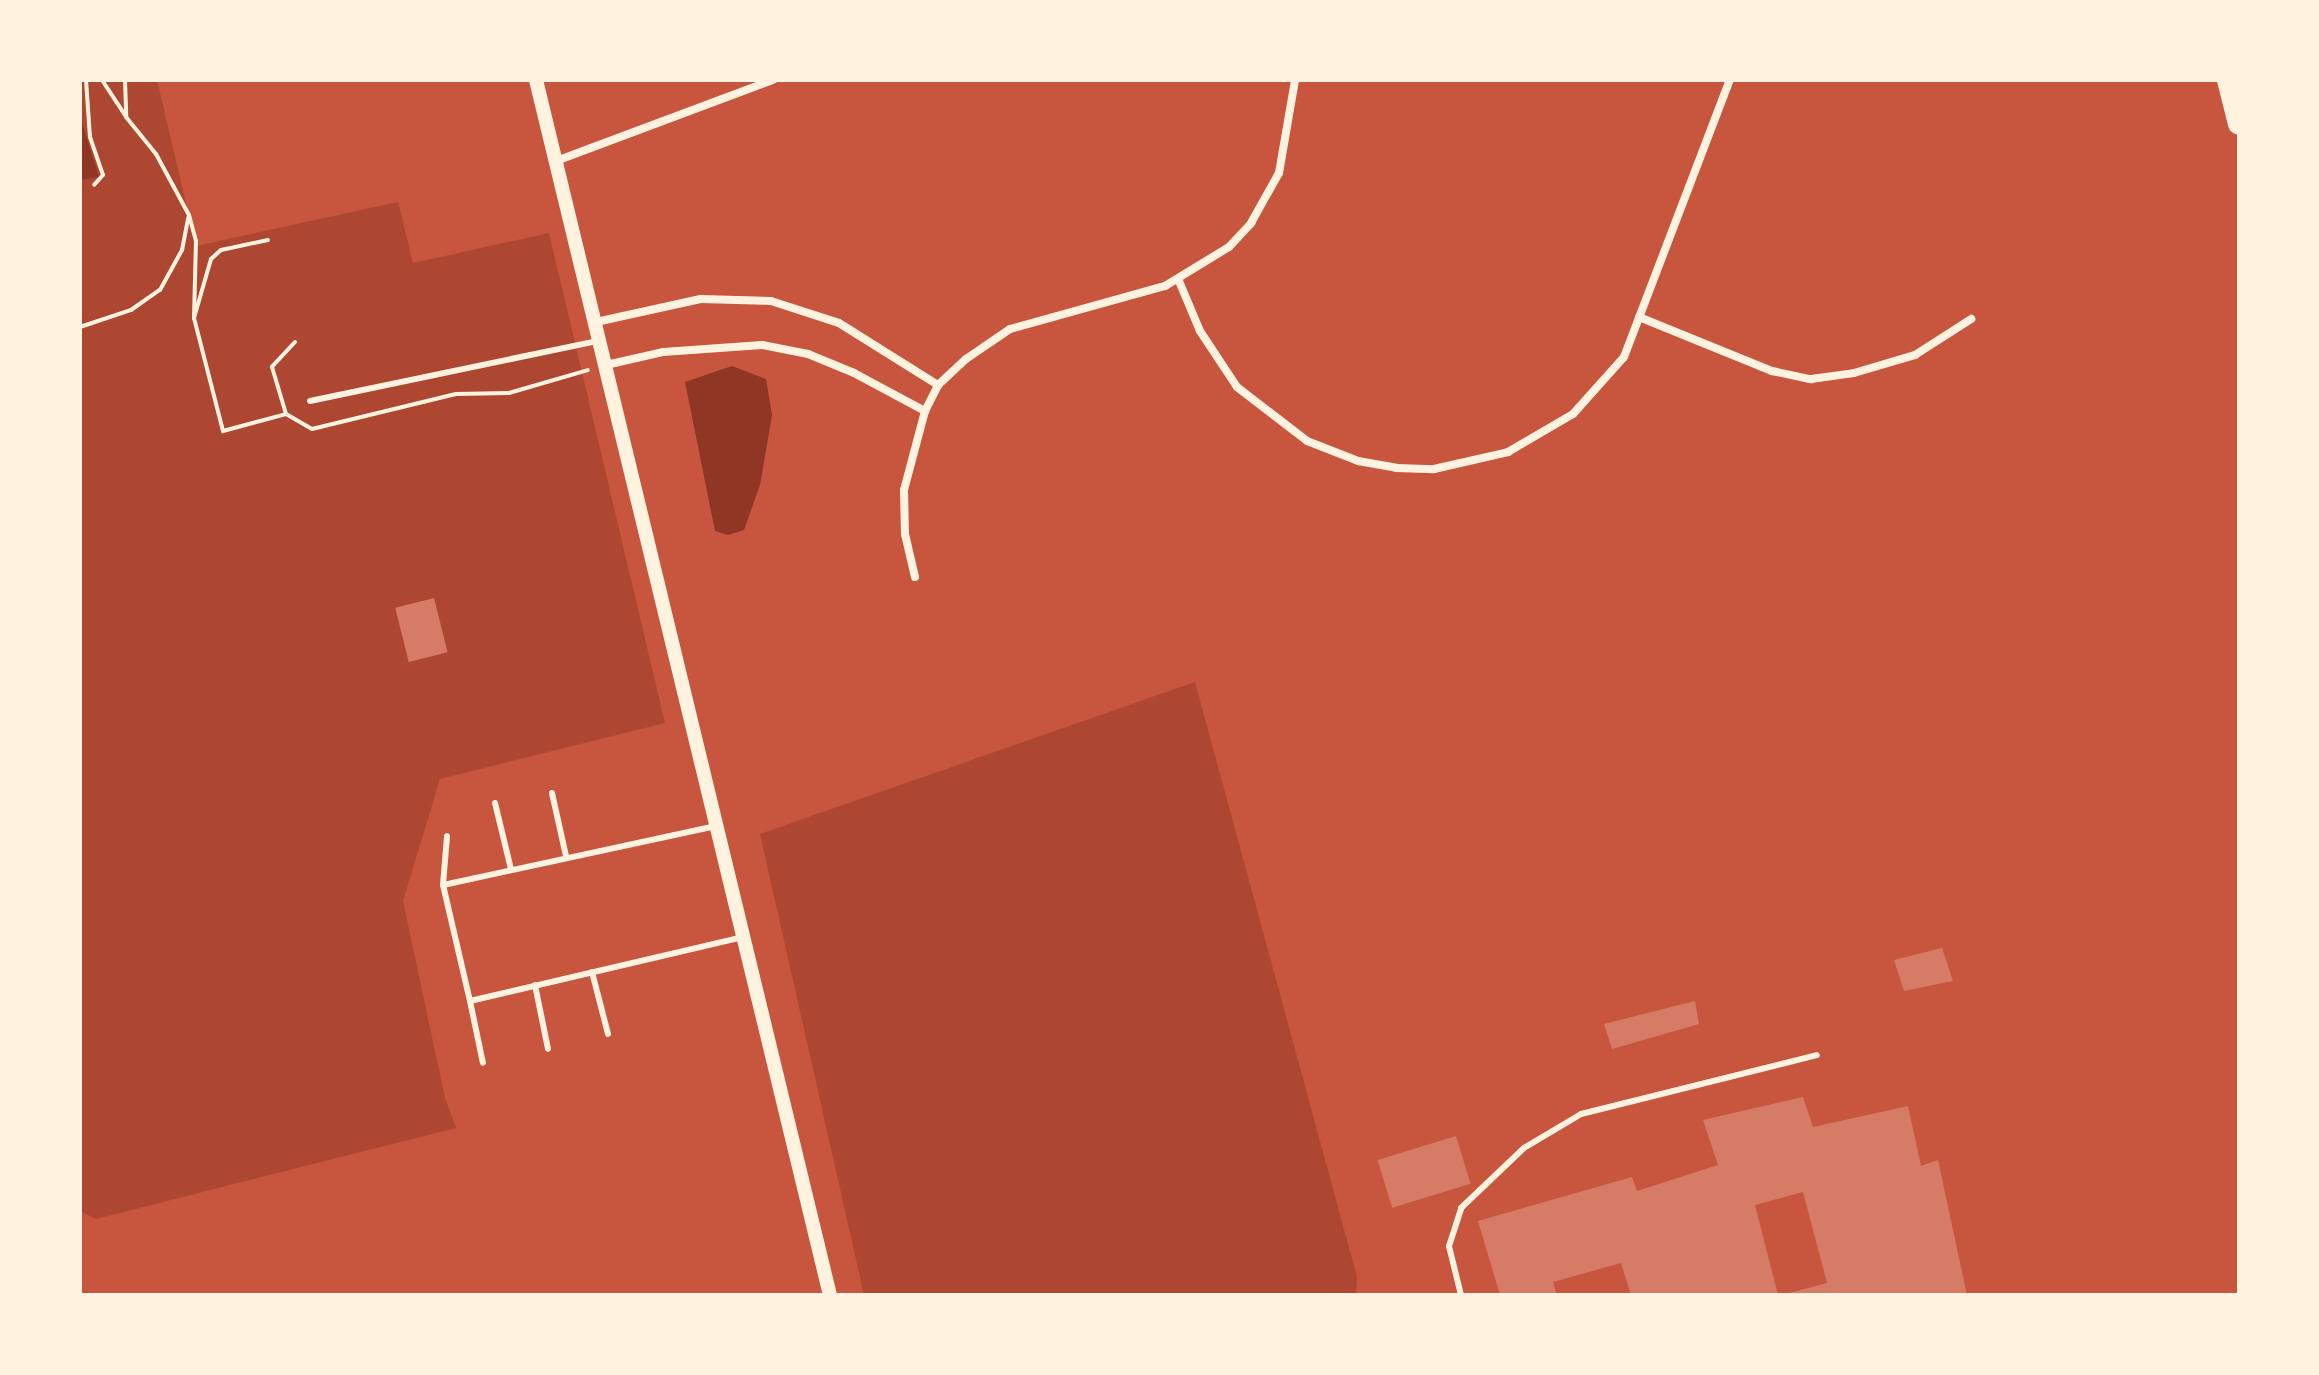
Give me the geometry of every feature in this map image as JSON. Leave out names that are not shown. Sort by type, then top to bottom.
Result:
[{"type":"highway","points":[[2228,80],[2239,124]]},
{"type":"street","points":[[536,80],[830,1295]]},
{"type":"street","points":[[556,161],[773,80]]},
{"type":"street","points":[[915,577],[905,534],[904,490],[925,411],[938,385],[966,359],[1010,329],[1179,281],[1229,247],[1268,196],[1287,147],[1295,80]]},
{"type":"street","points":[[1179,281],[1215,356],[1262,411],[1322,449],[1396,468],[1471,463],[1542,436],[1601,387],[1624,357],[1730,80]]},
{"type":"street","points":[[596,322],[701,299],[771,301],[839,323],[938,385]]},
{"type":"street","points":[[1639,317],[1772,371],[1811,379],[1854,373],[1915,355],[1971,319]]},
{"type":"street","points":[[606,365],[663,352],[762,345],[808,354],[854,373],[925,411]]},
{"type":"lane","points":[[310,401],[600,340]]},
{"type":"lane","points":[[552,793],[566,856]]},
{"type":"lane","points":[[495,803],[511,869]]},
{"type":"lane","points":[[443,885],[716,826]]},
{"type":"lane","points":[[447,836],[443,885],[483,1063]]},
{"type":"lane","points":[[470,1001],[743,937]]},
{"type":"lane","points":[[592,972],[608,1034]]},
{"type":"lane","points":[[535,985],[548,1049]]},
{"type":"lane","points":[[1461,1295],[1449,1246],[1461,1208],[1524,1148],[1581,1114],[1817,1055]]},
{"type":"path","points":[[86,80],[90,137],[103,175],[94,185]]},
{"type":"path","points":[[102,80],[126,117],[156,154],[189,215],[196,241],[194,318],[223,431],[286,414]]},
{"type":"path","points":[[125,80],[126,117]]},
{"type":"path","points":[[80,327],[131,310],[160,290],[182,250],[189,215]]},
{"type":"path","points":[[194,318],[211,259],[221,250],[268,240]]},
{"type":"path","points":[[295,342],[272,367],[286,414],[312,429],[331,427],[456,394],[509,393],[606,365]]},
{"type":"shaded area","points":[[80,80],[157,80],[196,246],[398,202],[413,263],[549,233],[665,723],[440,779],[403,901],[445,1098],[456,1128],[96,1219],[80,1211]]},
{"type":"shaded area","points":[[80,116],[99,177],[80,180]]},
{"type":"shaded area","points":[[732,366],[766,379],[772,415],[760,485],[744,530],[728,535],[715,531],[685,382]]},
{"type":"shaded area","points":[[1195,682],[1357,1277],[1356,1295],[864,1295],[760,834]]},
{"type":"building","points":[[434,598],[448,652],[409,662],[395,608]]},
{"type":"building","points":[[1942,948],[1953,981],[1904,991],[1894,960]]},
{"type":"building","points":[[1695,1001],[1699,1024],[1612,1049],[1604,1024]]},
{"type":"building","points":[[1803,1097],[1813,1127],[1908,1106],[1921,1166],[1938,1160],[1967,1295],[1782,1295],[1827,1283],[1803,1192],[1755,1205],[1778,1295],[1631,1295],[1621,1263],[1553,1282],[1557,1295],[1500,1295],[1478,1221],[1632,1177],[1637,1191],[1718,1165],[1703,1120]]},
{"type":"building","points":[[1456,1136],[1471,1184],[1392,1208],[1378,1160]]}]
